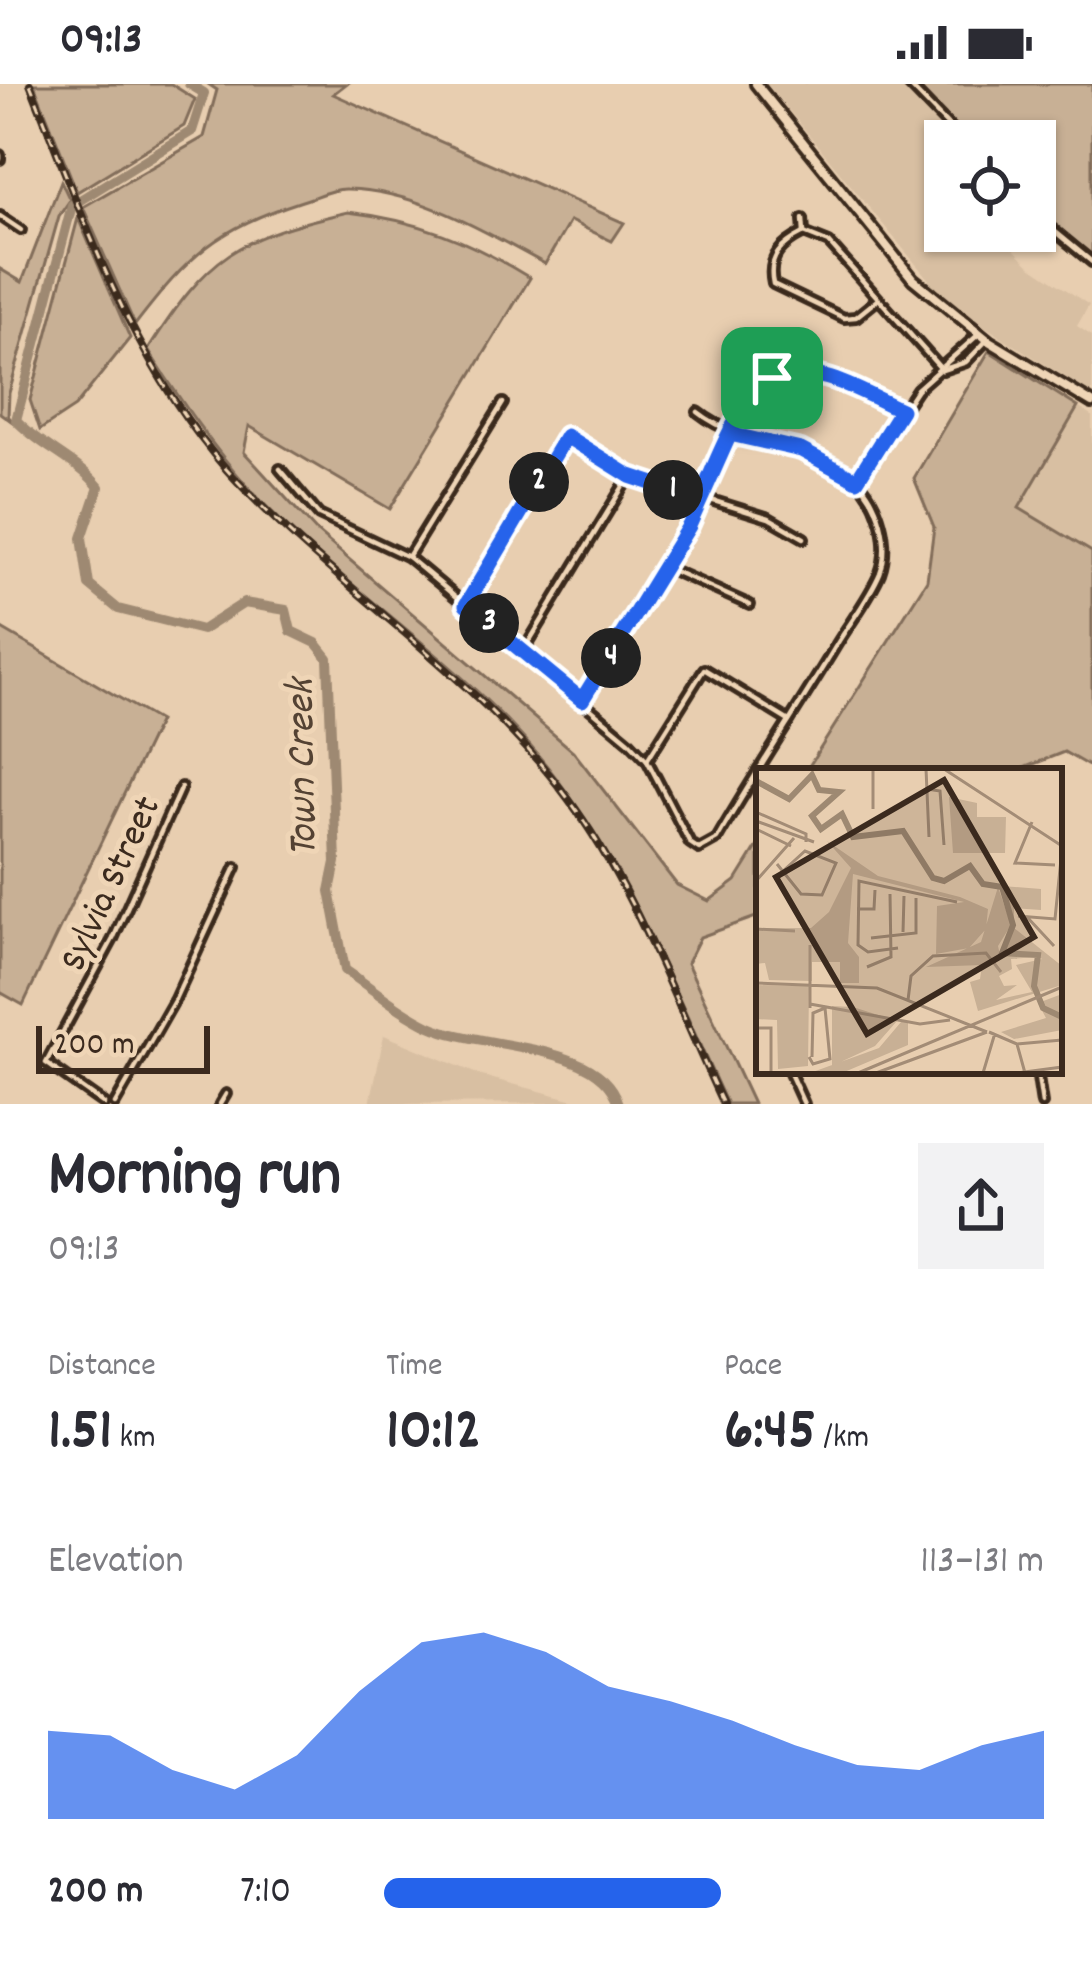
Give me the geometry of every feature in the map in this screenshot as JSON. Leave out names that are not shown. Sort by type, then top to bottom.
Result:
[{"type":"main road","points":[[755,84],[913,279],[983,337],[1092,403]]},
{"type":"street","points":[[908,84],[943,120]]},
{"type":"street","points":[[0,216],[20,230]]},
{"type":"street","points":[[802,219],[804,232]]},
{"type":"street","points":[[804,232],[830,243],[942,370]]},
{"type":"street","points":[[804,232],[784,243],[775,257],[773,284],[844,318],[856,317],[877,300]]},
{"type":"street","points":[[1056,232],[1092,262]]},
{"type":"street","points":[[857,480],[917,388],[983,337]]},
{"type":"street","points":[[746,340],[755,344],[772,378]]},
{"type":"street","points":[[582,700],[665,567],[746,404],[772,378],[794,371],[819,373],[901,410]]},
{"type":"street","points":[[408,557],[503,403]]},
{"type":"street","points":[[698,412],[730,434],[801,450],[857,480],[877,509],[884,540],[881,571],[761,768]]},
{"type":"street","points":[[466,605],[566,436],[630,476],[769,518],[804,538]]},
{"type":"street","points":[[280,469],[319,515],[408,557],[582,700],[646,760],[690,843],[699,849],[717,839],[756,776]]},
{"type":"street","points":[[524,651],[630,476]]},
{"type":"street","points":[[665,567],[750,604]]},
{"type":"street","points":[[646,760],[704,669],[789,722]]},
{"type":"street","name":"Sylvia Street","points":[[104,1104],[46,1063],[93,979],[182,787]]},
{"type":"street","points":[[115,1104],[176,999],[236,866]]},
{"type":"street","points":[[789,1074],[804,1104]]},
{"type":"street","points":[[1037,1074],[1042,1104]]},
{"type":"street","points":[[220,1104],[226,1094]]},
{"type":"shaded area","points":[[34,84],[171,84],[195,99],[184,126],[77,192]]},
{"type":"shaded area","points":[[208,84],[346,84],[333,94],[624,223],[612,241],[570,221],[545,264],[425,205],[374,191],[336,190],[272,211],[226,234],[189,262],[135,325],[83,207],[204,137],[217,90]]},
{"type":"shaded area","points":[[767,84],[903,84],[937,120],[924,120],[924,252],[1017,252],[1089,305],[1077,326],[1092,336],[1092,394],[981,324],[934,286]]},
{"type":"shaded area","points":[[914,84],[1092,84],[1092,258],[1056,226],[1056,120],[949,120]]},
{"type":"shaded area","points":[[61,181],[70,200],[59,216],[9,393],[8,416],[14,423],[0,413],[0,269],[22,282]]},
{"type":"shaded area","points":[[348,212],[398,220],[443,234],[530,278],[390,509],[249,426],[244,452],[317,532],[573,751],[677,885],[709,901],[736,881],[756,849],[756,917],[700,937],[687,963],[753,1104],[727,1104],[620,878],[568,793],[537,754],[469,683],[320,556],[250,489],[148,350],[189,291],[229,254],[310,221]]},
{"type":"shaded area","points":[[78,218],[130,338],[75,407],[40,430],[30,400]]},
{"type":"shaded area","points":[[989,351],[1078,407],[1019,508],[1092,552],[1092,768],[1064,752],[1024,768],[808,768],[927,580],[934,527],[914,478]]},
{"type":"shaded area","points":[[1078,407],[1092,416],[1092,552],[1018,508]]},
{"type":"shaded area","points":[[0,628],[159,721],[23,1005],[0,992]]},
{"type":"shaded area","points":[[384,1035],[482,1076],[586,1103],[370,1104]]},
{"type":"waterway","name":"Town Creek","points":[[189,84],[204,93],[192,131],[72,205],[16,420],[99,487],[82,538],[89,585],[118,609],[202,630],[244,603],[286,610],[291,631],[316,643],[328,658],[336,862],[330,891],[345,970],[430,1026],[537,1050],[589,1069],[608,1084],[619,1104]]},
{"type":"railway","points":[[30,84],[112,286],[162,382],[227,470],[311,552],[488,708],[567,797],[633,907],[723,1104]]},
{"type":"route","points":[[772,378],[746,404],[730,434],[700,499],[630,476],[566,436],[466,605],[582,700],[603,673],[689,526],[730,434],[801,450],[857,480],[901,410],[819,373],[794,371],[772,378]]}]
